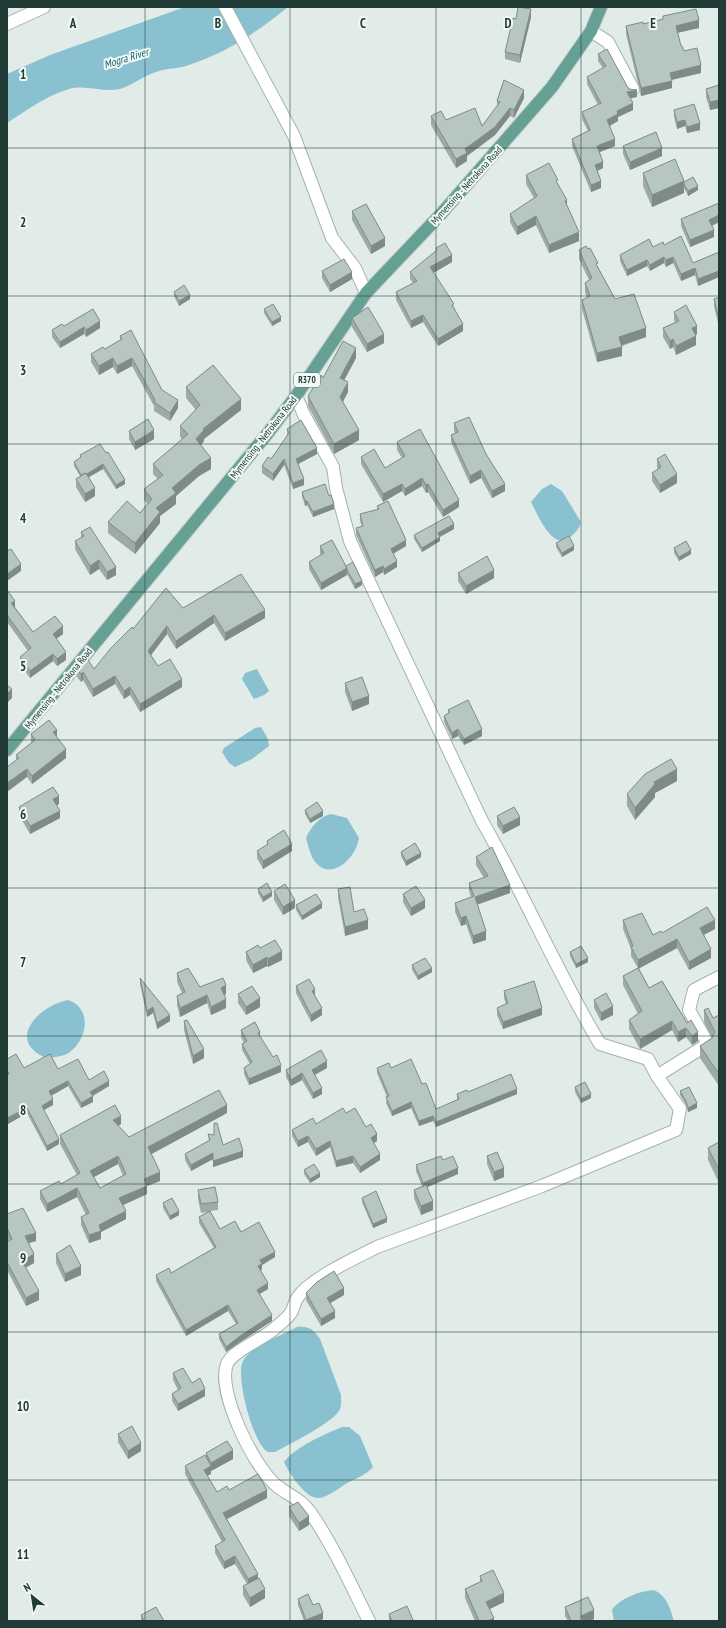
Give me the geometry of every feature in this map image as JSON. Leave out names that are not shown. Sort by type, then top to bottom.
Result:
[{"type":"main road","name":"Mymensing - Netrokona Road","points":[[7,750],[296,396],[366,293],[441,214],[552,87],[591,31],[601,7]]},
{"type":"street","points":[[7,24],[44,7]]},
{"type":"street","points":[[224,7],[294,136],[332,238],[355,268],[366,293]]},
{"type":"street","points":[[591,31],[608,42],[633,89]]},
{"type":"street","points":[[296,396],[304,415],[333,467],[336,488],[350,541],[404,656],[443,734],[482,821],[511,873],[581,1012],[600,1044],[648,1059],[657,1076],[680,1109],[676,1130],[549,1183],[377,1247],[354,1259],[316,1281],[298,1296],[291,1312],[275,1328],[241,1351],[227,1363],[225,1378],[231,1407],[253,1458],[277,1486],[294,1496],[311,1513],[369,1621]]},
{"type":"street","points":[[657,1076],[708,1044],[689,1010],[694,990],[719,977]]},
{"type":"water","name":"Mogra River","points":[[185,7],[288,7],[241,41],[203,60],[185,66],[156,72],[120,89],[107,90],[82,87],[69,89],[45,99],[7,123],[7,74],[50,55]]},
{"type":"water","points":[[551,484],[562,491],[581,522],[575,532],[564,541],[558,540],[546,530],[531,502],[542,489]]},
{"type":"water","points":[[257,669],[269,691],[254,699],[242,679],[245,673]]},
{"type":"water","points":[[261,727],[268,739],[269,746],[252,759],[235,767],[229,763],[222,752],[224,748],[255,728]]},
{"type":"water","points":[[331,814],[347,818],[359,838],[357,846],[347,861],[333,869],[325,869],[318,865],[312,857],[306,838],[316,823],[323,817]]},
{"type":"water","points":[[68,1000],[76,1004],[84,1016],[84,1032],[81,1039],[70,1052],[61,1056],[46,1058],[34,1051],[28,1042],[27,1033],[37,1016],[57,1003]]},
{"type":"water","points":[[297,1327],[305,1327],[310,1329],[320,1339],[341,1395],[341,1407],[334,1416],[319,1428],[275,1452],[268,1452],[262,1446],[251,1424],[243,1395],[241,1369],[243,1361],[252,1350]]},
{"type":"water","points":[[342,1427],[349,1427],[360,1436],[373,1467],[330,1494],[320,1498],[309,1495],[299,1485],[284,1462],[289,1456],[303,1446]]},
{"type":"water","points":[[654,1590],[665,1599],[674,1621],[614,1621],[612,1610],[620,1602],[637,1594]]},
{"type":"building","points":[[518,7],[531,9],[520,55],[505,52],[513,18],[516,19]]},
{"type":"building","points":[[696,9],[699,20],[676,26],[681,46],[684,51],[697,48],[701,65],[670,73],[672,81],[641,88],[626,26],[643,22],[643,24],[663,19],[663,16]]},
{"type":"building","points":[[607,49],[629,89],[637,90],[627,92],[633,103],[617,111],[618,114],[607,120],[615,139],[597,146],[603,162],[595,165],[601,181],[591,185],[572,139],[590,130],[582,112],[601,103],[587,77],[606,66],[598,54]]},
{"type":"building","points":[[504,80],[524,90],[514,110],[510,108],[495,127],[465,149],[467,153],[456,159],[431,116],[441,111],[446,120],[475,108],[482,126],[500,102],[497,101]]},
{"type":"building","points":[[719,85],[719,100],[710,102],[706,89]]},
{"type":"building","points":[[694,104],[700,123],[687,127],[685,120],[677,122],[674,110]]},
{"type":"building","points":[[656,132],[662,148],[630,162],[623,146]]},
{"type":"building","points":[[675,159],[684,181],[652,195],[643,173]]},
{"type":"building","points":[[549,163],[558,180],[556,181],[567,200],[565,201],[579,232],[549,245],[536,216],[517,227],[510,214],[537,196],[526,175]]},
{"type":"building","points":[[693,177],[698,186],[688,191],[684,182]]},
{"type":"building","points":[[719,203],[719,215],[709,220],[714,230],[690,240],[681,219]]},
{"type":"building","points":[[366,204],[385,238],[371,246],[352,211]]},
{"type":"building","points":[[681,236],[693,263],[719,252],[719,271],[698,279],[695,268],[681,274],[673,257],[666,260],[664,257],[650,265],[647,260],[627,270],[620,255],[649,239],[653,247],[663,242],[664,245]]},
{"type":"building","points":[[445,243],[452,255],[430,267],[454,304],[452,305],[463,324],[438,339],[423,315],[411,321],[396,292],[417,281],[410,272],[437,250],[436,248]]},
{"type":"building","points":[[586,246],[588,249],[590,248],[598,263],[596,264],[615,299],[634,294],[646,328],[619,337],[622,347],[597,353],[582,300],[590,296],[585,283],[592,278],[579,250]]},
{"type":"building","points":[[344,259],[352,272],[330,285],[322,271]]},
{"type":"building","points":[[184,285],[190,295],[179,301],[174,292]]},
{"type":"building","points":[[719,297],[719,315],[718,316],[714,299]]},
{"type":"building","points":[[273,304],[281,317],[272,322],[264,309]]},
{"type":"building","points":[[686,305],[697,326],[692,328],[696,336],[676,346],[673,339],[670,341],[663,328],[679,321],[674,312]]},
{"type":"building","points":[[368,307],[384,334],[367,344],[352,318]]},
{"type":"building","points":[[93,309],[100,321],[86,330],[84,327],[60,342],[52,330],[62,324],[64,326]]},
{"type":"building","points":[[131,330],[162,390],[178,400],[170,413],[154,402],[155,400],[132,358],[117,366],[113,358],[99,366],[91,354],[103,347],[105,349],[122,339],[120,336]]},
{"type":"building","points":[[343,341],[356,348],[340,378],[348,382],[340,397],[359,430],[334,444],[308,396],[321,375],[323,378]]},
{"type":"building","points":[[213,365],[241,399],[203,429],[204,430],[196,439],[211,458],[199,465],[172,488],[176,493],[156,508],[160,512],[135,543],[108,522],[127,501],[140,513],[152,499],[144,489],[163,475],[153,464],[188,434],[180,426],[200,405],[186,387]]},
{"type":"building","points":[[469,417],[486,454],[505,484],[492,491],[481,470],[470,476],[451,435],[458,432],[454,423]]},
{"type":"building","points":[[148,419],[154,430],[135,442],[129,431]]},
{"type":"building","points":[[301,420],[317,448],[296,459],[304,479],[293,483],[284,459],[273,474],[262,466],[268,457],[271,459],[289,433],[287,429]]},
{"type":"building","points":[[420,429],[459,500],[443,510],[428,484],[426,485],[422,478],[405,489],[402,484],[383,494],[361,457],[374,449],[385,468],[405,456],[397,442]]},
{"type":"building","points":[[100,444],[106,453],[108,452],[125,480],[116,485],[103,464],[87,474],[81,475],[74,462],[81,457],[80,455]]},
{"type":"building","points":[[665,454],[677,474],[660,485],[652,473],[661,467],[657,459]]},
{"type":"building","points":[[86,473],[95,488],[85,494],[76,479]]},
{"type":"building","points":[[325,484],[329,496],[331,495],[334,504],[313,512],[307,501],[305,501],[302,492]]},
{"type":"building","points":[[388,501],[406,540],[391,549],[397,561],[384,569],[383,566],[375,570],[356,528],[363,526],[360,514],[379,509],[377,506]]},
{"type":"building","points":[[449,516],[454,524],[438,533],[440,537],[422,548],[414,535]]},
{"type":"building","points":[[90,527],[116,567],[107,572],[99,560],[90,566],[75,541],[84,536],[81,532]]},
{"type":"building","points":[[569,536],[574,546],[562,553],[556,543]]},
{"type":"building","points":[[332,540],[347,568],[321,583],[309,562],[324,553],[320,546]]},
{"type":"building","points":[[686,541],[691,550],[679,557],[674,548]]},
{"type":"building","points":[[11,549],[21,564],[7,574],[7,551]]},
{"type":"building","points":[[487,556],[494,570],[466,586],[458,573]]},
{"type":"building","points":[[353,562],[362,581],[355,584],[346,566]]},
{"type":"building","points":[[241,574],[265,610],[225,633],[214,615],[176,641],[167,626],[148,651],[158,666],[170,659],[182,679],[140,704],[130,687],[124,691],[115,676],[93,689],[83,672],[81,674],[77,669],[86,657],[94,669],[111,648],[132,627],[133,629],[166,588],[183,608]]},
{"type":"building","points":[[7,590],[15,601],[11,603],[33,632],[55,616],[63,626],[53,634],[66,652],[57,659],[53,654],[30,671],[20,657],[31,648],[7,615]]},
{"type":"building","points":[[362,677],[369,696],[352,702],[345,683]]},
{"type":"building","points":[[7,685],[12,689],[7,694]]},
{"type":"building","points":[[468,700],[482,729],[464,739],[458,729],[452,733],[444,716],[450,712],[448,710]]},
{"type":"building","points":[[49,720],[57,730],[53,732],[66,749],[32,776],[27,769],[7,783],[7,767],[19,758],[16,755],[35,740],[31,734]]},
{"type":"building","points":[[671,759],[677,769],[654,782],[655,784],[635,808],[627,794],[645,774]]},
{"type":"building","points":[[53,787],[59,796],[53,799],[60,811],[30,826],[19,807]]},
{"type":"building","points":[[317,802],[323,811],[310,819],[305,810]]},
{"type":"building","points":[[514,807],[520,817],[503,826],[497,816]]},
{"type":"building","points":[[284,830],[292,844],[263,861],[257,851],[268,844],[267,841]]},
{"type":"building","points":[[415,843],[421,853],[406,861],[401,852]]},
{"type":"building","points":[[492,847],[510,885],[475,897],[486,931],[473,936],[466,916],[461,918],[455,903],[474,896],[469,883],[488,876],[476,857]]},
{"type":"building","points":[[267,883],[272,892],[263,897],[258,889]]},
{"type":"building","points":[[285,884],[295,900],[283,907],[274,891]]},
{"type":"building","points":[[416,886],[425,900],[411,908],[403,894]]},
{"type":"building","points":[[350,887],[354,912],[364,909],[368,920],[345,927],[338,889]]},
{"type":"building","points":[[316,894],[322,903],[302,916],[296,905]]},
{"type":"building","points":[[707,907],[715,920],[700,928],[711,949],[689,962],[677,939],[638,960],[631,947],[633,946],[623,920],[642,913],[653,935],[661,931],[662,933]]},
{"type":"building","points":[[275,940],[282,951],[253,965],[246,952],[258,945],[260,948]]},
{"type":"building","points":[[581,946],[588,958],[576,964],[570,952]]},
{"type":"building","points":[[425,958],[432,968],[418,976],[412,965]]},
{"type":"building","points":[[188,968],[200,987],[223,978],[226,985],[221,988],[226,999],[211,1007],[207,995],[180,1008],[177,996],[185,992],[177,973]]},
{"type":"building","points":[[638,968],[649,988],[662,981],[687,1023],[691,1020],[698,1032],[692,1036],[686,1028],[678,1032],[672,1021],[640,1039],[629,1020],[642,1011],[623,976]]},
{"type":"building","points":[[140,978],[170,1015],[157,1023],[153,1007],[147,1011]]},
{"type":"building","points":[[309,979],[315,989],[312,991],[322,1008],[311,1015],[296,986]]},
{"type":"building","points":[[534,981],[542,1008],[503,1022],[497,1008],[508,1003],[504,991]]},
{"type":"building","points":[[252,986],[260,998],[246,1007],[238,994]]},
{"type":"building","points":[[606,993],[613,1006],[601,1013],[594,1000]]},
{"type":"building","points":[[708,1008],[713,1018],[719,1015],[719,1074],[700,1046],[712,1038],[715,1032],[704,1010]]},
{"type":"building","points":[[187,1020],[204,1049],[193,1056],[184,1021]]},
{"type":"building","points":[[255,1022],[260,1032],[258,1033],[273,1057],[277,1055],[281,1065],[249,1079],[244,1068],[252,1062],[242,1044],[247,1041],[241,1030]]},
{"type":"building","points":[[321,1050],[327,1061],[312,1070],[322,1088],[313,1093],[302,1073],[291,1080],[286,1070]]},
{"type":"building","points":[[16,1054],[24,1068],[50,1054],[58,1069],[78,1059],[89,1080],[104,1071],[109,1081],[90,1092],[93,1096],[81,1103],[68,1081],[49,1091],[53,1099],[42,1106],[59,1139],[47,1146],[27,1108],[7,1118],[7,1075],[9,1074],[7,1070],[7,1059]]},
{"type":"building","points":[[411,1059],[422,1084],[426,1083],[436,1109],[459,1099],[457,1094],[467,1090],[468,1092],[511,1074],[517,1089],[436,1122],[433,1116],[419,1121],[411,1102],[392,1111],[386,1097],[389,1096],[377,1068],[389,1063],[391,1068]]},
{"type":"building","points":[[585,1082],[591,1094],[581,1099],[575,1087]]},
{"type":"building","points":[[689,1087],[697,1103],[688,1108],[680,1091]]},
{"type":"building","points":[[219,1090],[227,1105],[148,1147],[160,1172],[144,1179],[147,1186],[119,1198],[126,1211],[99,1225],[101,1231],[89,1235],[81,1217],[89,1213],[77,1188],[47,1204],[40,1191],[59,1181],[61,1184],[80,1173],[60,1135],[115,1105],[121,1116],[113,1120],[129,1137]],"holes":[[[118,1156],[126,1174],[100,1188],[90,1171]]]},
{"type":"building","points":[[343,1108],[346,1113],[355,1108],[366,1127],[371,1124],[377,1134],[371,1138],[380,1154],[360,1167],[353,1156],[336,1161],[330,1141],[316,1149],[308,1136],[298,1141],[292,1130],[313,1118],[316,1124]]},
{"type":"building","points":[[214,1123],[217,1123],[223,1145],[239,1138],[243,1151],[213,1161],[213,1153],[191,1165],[185,1154],[210,1140],[208,1134],[214,1135]]},
{"type":"building","points":[[719,1142],[719,1168],[718,1168],[708,1148]]},
{"type":"building","points":[[497,1152],[504,1168],[494,1172],[487,1156]]},
{"type":"building","points":[[441,1156],[443,1160],[453,1156],[458,1168],[423,1183],[416,1165]]},
{"type":"building","points":[[314,1164],[320,1173],[310,1179],[304,1170]]},
{"type":"building","points":[[426,1185],[433,1201],[421,1206],[414,1190]]},
{"type":"building","points":[[215,1187],[218,1202],[201,1204],[198,1190]]},
{"type":"building","points":[[376,1191],[387,1218],[373,1224],[362,1198]]},
{"type":"building","points":[[172,1198],[179,1211],[170,1216],[163,1203]]},
{"type":"building","points":[[23,1208],[36,1233],[25,1236],[34,1254],[22,1261],[39,1291],[26,1298],[7,1262],[7,1242],[12,1239],[7,1228],[7,1214]]},
{"type":"building","points":[[210,1211],[220,1229],[235,1221],[241,1232],[259,1222],[275,1252],[260,1260],[262,1264],[258,1266],[268,1283],[257,1290],[272,1315],[226,1347],[219,1334],[238,1323],[228,1305],[186,1330],[156,1275],[169,1268],[171,1273],[216,1247],[199,1217]]},
{"type":"building","points":[[70,1245],[81,1266],[65,1274],[56,1254]]},
{"type":"building","points":[[334,1271],[344,1288],[327,1298],[335,1311],[321,1319],[306,1293],[317,1282]]},
{"type":"building","points":[[183,1368],[192,1383],[200,1378],[205,1389],[178,1404],[172,1394],[181,1388],[173,1373]]},
{"type":"building","points":[[132,1426],[141,1443],[128,1451],[118,1434]]},
{"type":"building","points":[[227,1441],[233,1450],[211,1463],[206,1453]]},
{"type":"building","points":[[205,1455],[211,1466],[204,1470],[217,1492],[227,1486],[229,1490],[258,1474],[267,1490],[223,1513],[258,1574],[248,1579],[235,1556],[224,1562],[215,1546],[225,1540],[185,1466]]},
{"type":"building","points":[[298,1502],[309,1516],[299,1523],[289,1507]]},
{"type":"building","points":[[493,1570],[504,1593],[486,1602],[494,1618],[488,1621],[479,1621],[465,1589],[482,1581],[480,1576]]},
{"type":"building","points":[[259,1578],[265,1589],[250,1598],[243,1586]]},
{"type":"building","points":[[308,1594],[313,1605],[319,1603],[323,1613],[306,1620],[298,1599]]},
{"type":"building","points":[[588,1597],[594,1610],[581,1616],[583,1621],[571,1621],[565,1607]]},
{"type":"building","points":[[407,1606],[413,1620],[392,1621],[389,1614]]},
{"type":"building","points":[[156,1607],[164,1621],[144,1621],[141,1615]]}]
